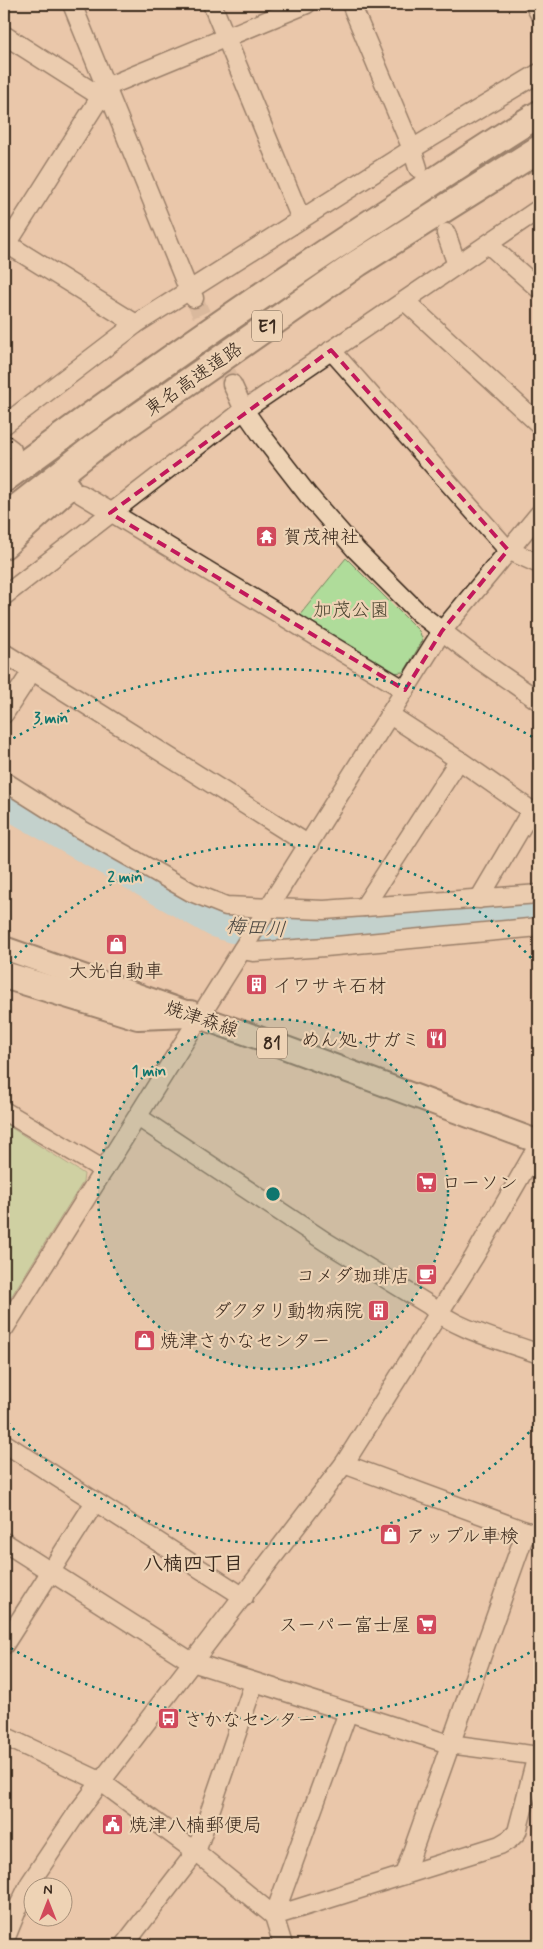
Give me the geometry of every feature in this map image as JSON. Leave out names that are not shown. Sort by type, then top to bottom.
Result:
[{"type":"highway","name":"東名高速道路","points":[[4,480],[142,378],[262,295],[366,225],[539,114]]},
{"type":"highway","name":"東名高速道路","points":[[4,518],[92,449],[179,387],[358,264],[539,149]]},
{"type":"highway","points":[[4,545],[179,387]]},
{"type":"highway","points":[[4,975],[138,1016],[195,1015]]},
{"type":"main road","name":"焼津森線","points":[[4,948],[195,1015],[539,1143]]},
{"type":"street","points":[[72,4],[106,96],[191,294]]},
{"type":"street","points":[[212,4],[301,219]]},
{"type":"street","points":[[136,324],[5,245],[106,96],[226,38],[307,4]]},
{"type":"street","points":[[352,4],[412,148],[418,168]]},
{"type":"street","points":[[534,4],[539,13]]},
{"type":"street","points":[[4,35],[106,96]]},
{"type":"street","points":[[4,425],[136,324],[191,294],[301,219],[412,148],[539,73]]},
{"type":"street","points":[[4,596],[244,410],[539,209]]},
{"type":"street","points":[[446,233],[457,265]]},
{"type":"street","points":[[488,244],[539,289]]},
{"type":"street","points":[[405,301],[539,424]]},
{"type":"street","points":[[331,350],[508,550],[539,564]]},
{"type":"street","points":[[232,384],[244,410],[285,466],[356,550],[418,613],[539,702]]},
{"type":"street","points":[[81,494],[405,690]]},
{"type":"street","points":[[4,1329],[138,1117],[195,1015],[243,948],[442,631],[539,514]]},
{"type":"street","points":[[4,653],[309,845]]},
{"type":"street","points":[[4,714],[32,670]]},
{"type":"street","points":[[390,715],[535,813],[479,899]]},
{"type":"street","points":[[364,907],[459,760]]},
{"type":"street","points":[[4,781],[80,829],[191,892],[226,906],[267,910],[324,910],[539,894]]},
{"type":"street","points":[[243,948],[252,952],[325,947],[539,927]]},
{"type":"street","points":[[4,1110],[104,1170]]},
{"type":"street","points":[[138,1117],[326,1242],[429,1305],[456,1324],[539,1354]]},
{"type":"street","points":[[4,1942],[16,1910],[30,1883],[100,1781],[244,1597],[344,1464],[474,1257],[539,1143]]},
{"type":"street","points":[[4,1444],[244,1597]]},
{"type":"street","points":[[344,1464],[532,1534],[449,1744],[404,1875]]},
{"type":"street","points":[[4,1645],[96,1502]]},
{"type":"street","points":[[4,1542],[192,1662],[449,1744],[538,1755],[517,1832],[510,1839],[500,1845],[274,1916]]},
{"type":"street","points":[[124,1945],[196,1852],[254,1683]]},
{"type":"street","points":[[274,1916],[348,1712]]},
{"type":"street","points":[[4,1736],[100,1781],[196,1852],[274,1916],[283,1945]]},
{"type":"highlighted area","points":[[331,350],[508,550],[442,631],[405,690],[110,513]]},
{"type":"green space","name":"加茂公園","points":[[346,558],[419,631],[423,640],[404,672],[391,673],[299,616]]},
{"type":"green space","points":[[4,1123],[84,1174],[83,1182],[4,1308]]},
{"type":"waterway","name":"梅田川","points":[[4,804],[214,924],[232,930],[305,930],[539,912]]},
{"type":"tunnel","points":[[194,298],[232,384]]},
{"type":"place","name":"賀茂神社","points":[[267,536]]},
{"type":"place","name":"大光自動車","points":[[116,944]]},
{"type":"place","name":"イワサキ石材","points":[[257,985]]},
{"type":"place","name":"めん処 サガミ","points":[[436,1039]]},
{"type":"place","name":"ローソン","points":[[426,1182]]},
{"type":"place","name":"コメダ珈琲店","points":[[426,1275]]},
{"type":"place","name":"ダクタリ動物病院","points":[[379,1310]]},
{"type":"place","name":"焼津さかなセンター","points":[[144,1340]]},
{"type":"place","name":"アップル車検","points":[[390,1535]]},
{"type":"place","name":"スーパー富士屋","points":[[427,1624]]},
{"type":"place","name":"さかなセンター","points":[[168,1719]]},
{"type":"place","name":"焼津八楠郵便局","points":[[113,1824]]},
{"type":"district","name":"八楠四丁目","points":[[193,1563]]}]
